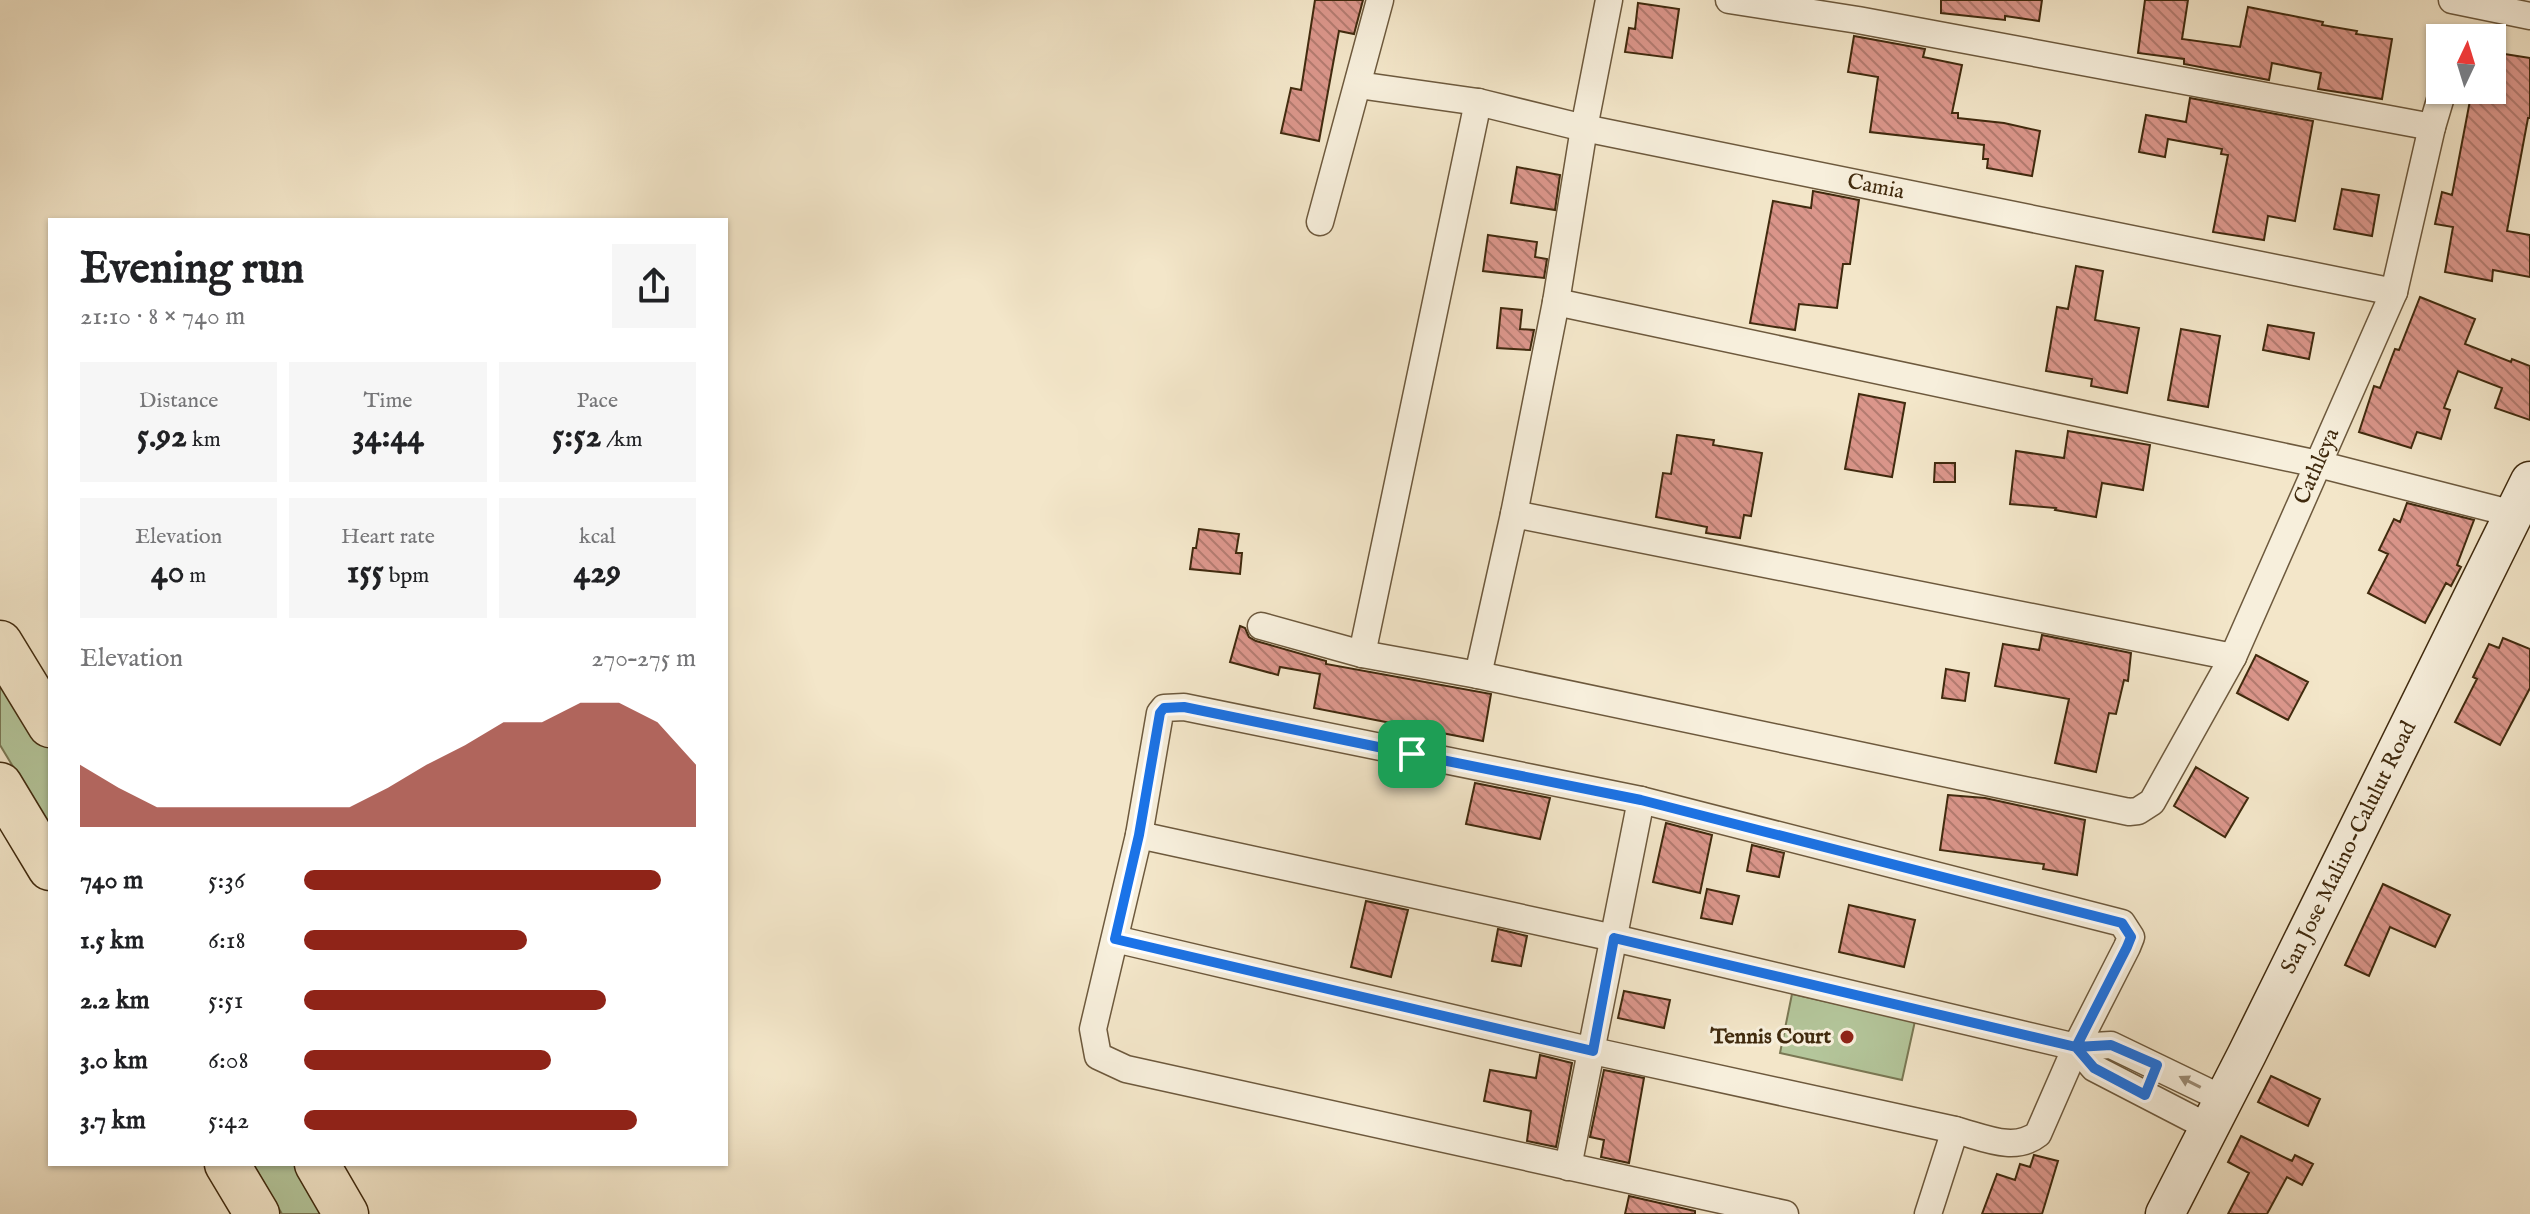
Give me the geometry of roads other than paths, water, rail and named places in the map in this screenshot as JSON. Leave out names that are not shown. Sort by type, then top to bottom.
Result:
[{"type":"highway","points":[[0,643],[48,722]]},
{"type":"highway","points":[[0,785],[48,865]]},
{"type":"highway","points":[[228,1166],[257,1214]]},
{"type":"highway","points":[[318,1166],[346,1214]]},
{"type":"main road","name":"San Jose Malino-Calulut Road","points":[[2165,1214],[2522,498]]},
{"type":"street","points":[[1320,222],[1380,0]]},
{"type":"street","points":[[1261,626],[1362,654],[1478,675],[1556,302],[1584,128],[1609,0]]},
{"type":"street","points":[[1729,0],[1858,20],[2432,127]]},
{"type":"street","points":[[2452,0],[2530,16]]},
{"type":"street","name":"Camia","points":[[1358,85],[1478,102],[1584,128],[2394,292]]},
{"type":"street","points":[[1362,654],[1478,102]]},
{"type":"street","name":"Cathleya","points":[[1478,675],[2129,812],[2145,808],[2152,802],[2233,657],[2394,292],[2439,104]]},
{"type":"street","points":[[1556,302],[2318,464],[2522,498]]},
{"type":"street","points":[[1514,514],[2233,657]]},
{"type":"street","points":[[1115,939],[1593,1051],[2015,1145],[2027,1142],[2038,1134],[2076,1047],[2131,937],[2122,923],[1641,800],[1174,706],[1164,708],[1160,713],[1139,835],[1093,1029],[1098,1056],[1126,1069],[1785,1214]]},
{"type":"street","points":[[1568,1167],[1641,800]]},
{"type":"street","points":[[1139,835],[1614,938],[2076,1047],[2111,1045],[2157,1065],[2215,1113]]},
{"type":"street","points":[[2076,1047],[2094,1068],[2145,1095],[2215,1113]]},
{"type":"street","points":[[2145,1095],[2157,1065]]},
{"type":"street","points":[[1928,1214],[1955,1130]]},
{"type":"place","name":"Tennis Court","points":[[1847,1037]]}]
